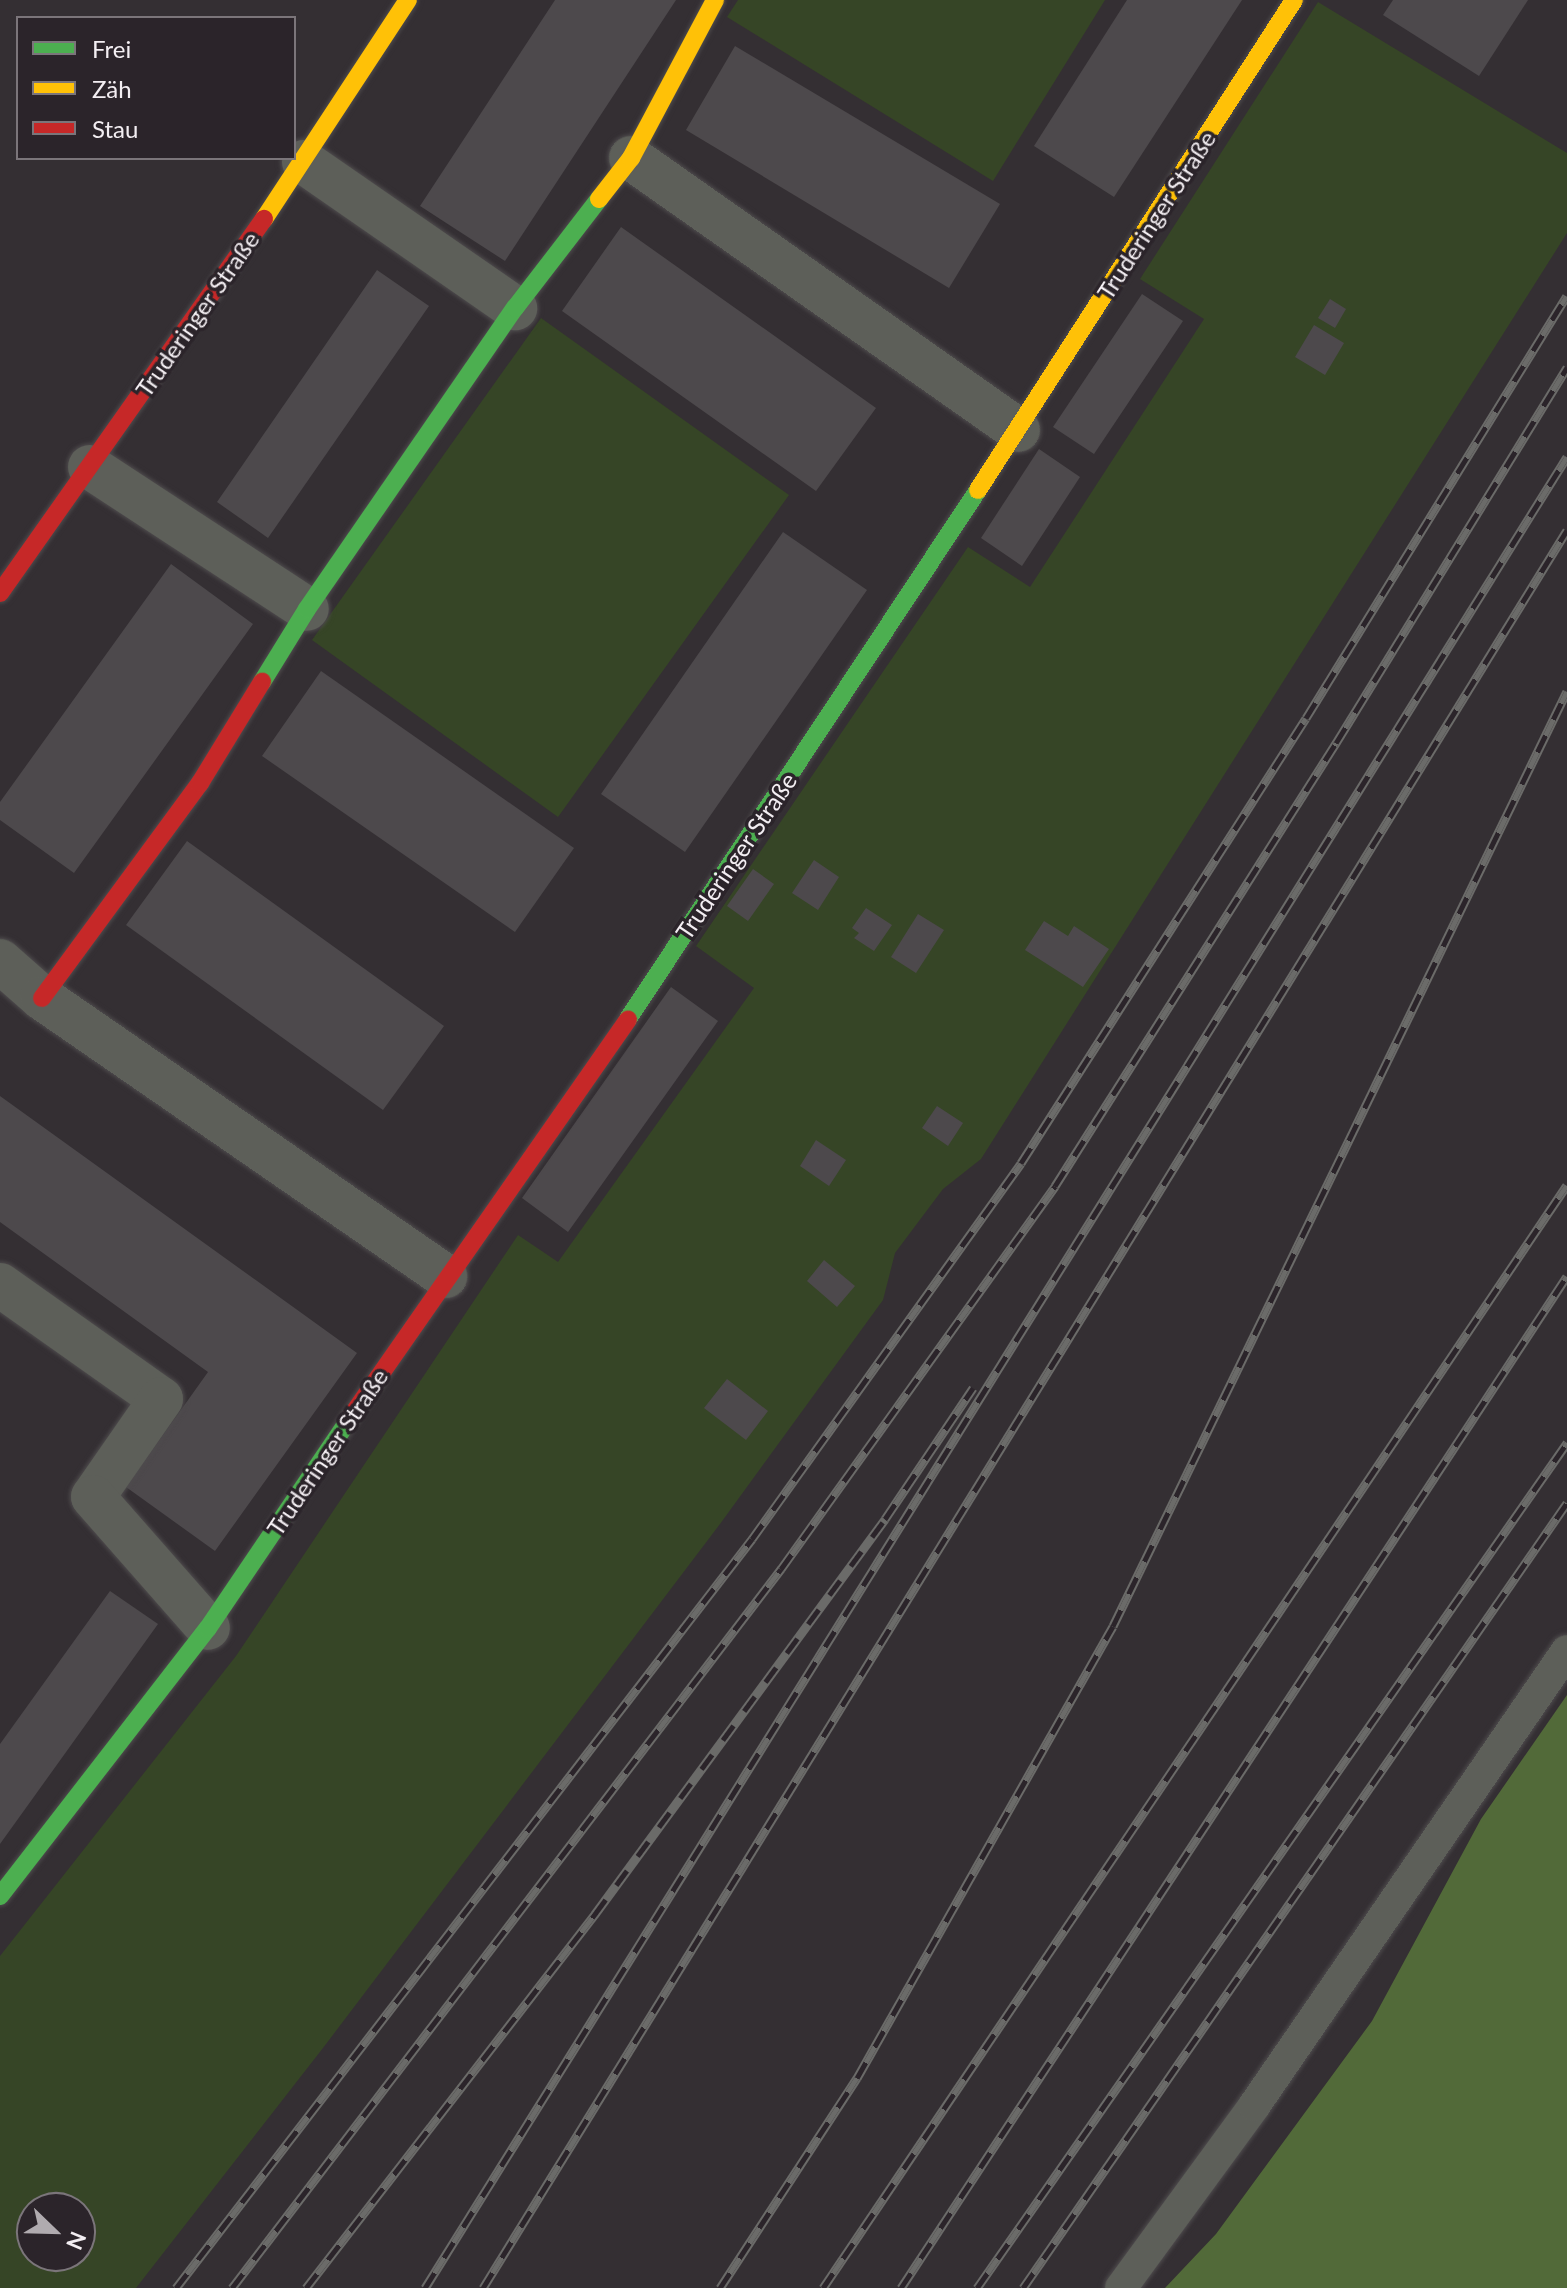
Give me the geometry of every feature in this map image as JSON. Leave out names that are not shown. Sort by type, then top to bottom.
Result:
[{"type":"street","name":"Truderinger Straße","points":[[0,593],[304,162],[408,0]]},
{"type":"street","points":[[42,998],[200,783],[307,609],[515,308],[631,158],[715,0]]},
{"type":"street","name":"Truderinger Straße","points":[[0,1896],[208,1628],[445,1276],[599,1062],[1018,430],[1294,0]]},
{"type":"street","points":[[631,158],[1018,430]]},
{"type":"street","points":[[304,162],[515,308]]},
{"type":"street","points":[[90,467],[307,609]]},
{"type":"street","points":[[0,961],[42,998],[445,1276]]},
{"type":"street","points":[[0,1285],[161,1399],[93,1497],[208,1628]]},
{"type":"lane","points":[[1121,2288],[1254,2106],[1567,1651]]},
{"type":"green space","points":[[738,0],[1105,0],[993,181],[727,17]]},
{"type":"green space","points":[[1318,2],[1567,153],[1567,233],[981,1159],[943,1189],[895,1253],[883,1300],[720,1524],[323,2048],[136,2288],[0,2288],[0,1956],[236,1656],[518,1235],[558,1262],[754,988],[696,946],[968,547],[1030,587],[1204,319],[1140,279]]},
{"type":"green space","points":[[541,318],[789,495],[558,817],[312,640]]},
{"type":"green space","points":[[1567,1695],[1567,2288],[1165,2288],[1216,2234],[1372,2021],[1481,1819]]},
{"type":"building","points":[[555,0],[676,0],[505,261],[420,206]]},
{"type":"building","points":[[1127,0],[1242,0],[1114,197],[1034,146]]},
{"type":"building","points":[[1393,0],[1528,0],[1479,76],[1383,15]]},
{"type":"building","points":[[735,46],[1000,204],[949,288],[686,130]]},
{"type":"building","points":[[621,227],[876,408],[816,491],[562,311]]},
{"type":"building","points":[[377,270],[429,306],[268,538],[217,502]]},
{"type":"building","points":[[1142,294],[1183,321],[1094,454],[1053,427]]},
{"type":"building","points":[[1330,299],[1346,309],[1335,328],[1318,318]]},
{"type":"building","points":[[1314,325],[1344,343],[1325,375],[1295,357]]},
{"type":"building","points":[[1039,449],[1080,477],[1022,566],[981,538]]},
{"type":"building","points":[[783,532],[867,590],[685,852],[601,794]]},
{"type":"building","points":[[171,564],[253,624],[74,873],[0,820],[0,802]]},
{"type":"building","points":[[321,671],[574,848],[515,932],[262,756]]},
{"type":"building","points":[[187,841],[444,1026],[383,1110],[126,925]]},
{"type":"building","points":[[814,860],[839,877],[818,910],[792,893]]},
{"type":"building","points":[[753,869],[774,884],[748,921],[727,906]]},
{"type":"building","points":[[866,908],[892,925],[874,951],[854,938],[859,933],[852,928]]},
{"type":"building","points":[[918,914],[944,930],[916,973],[891,957]]},
{"type":"building","points":[[1044,921],[1068,936],[1074,926],[1109,949],[1083,987],[1025,950]]},
{"type":"building","points":[[671,987],[718,1021],[568,1232],[522,1198]]},
{"type":"building","points":[[0,1096],[357,1353],[215,1551],[126,1487],[208,1372],[0,1222]]},
{"type":"building","points":[[937,1106],[963,1123],[948,1146],[922,1128]]},
{"type":"building","points":[[816,1140],[846,1160],[829,1186],[800,1166]]},
{"type":"building","points":[[824,1260],[855,1286],[837,1307],[807,1281]]},
{"type":"building","points":[[727,1379],[768,1411],[746,1440],[704,1408]]},
{"type":"building","points":[[110,1591],[158,1624],[0,1844],[0,1744]]},
{"type":"railway","points":[[176,2288],[752,1539],[1021,1163],[1306,718],[1567,296]]},
{"type":"railway","points":[[232,2288],[781,1569],[1055,1186],[1336,743],[1567,367]]},
{"type":"railway","points":[[425,2288],[1567,457]]},
{"type":"railway","points":[[483,2288],[1567,530]]},
{"type":"railway","points":[[720,2288],[857,2078],[1113,1626],[1567,691]]},
{"type":"railway","points":[[823,2288],[1567,1185]]},
{"type":"railway","points":[[901,2288],[1567,1276]]},
{"type":"railway","points":[[306,2288],[595,1914],[885,1519],[973,1388]]},
{"type":"railway","points":[[977,2288],[1567,1443]]},
{"type":"railway","points":[[1023,2288],[1567,1503]]},
{"type":"traffic: fast","points":[[262,682],[307,609],[515,308],[599,199]]},
{"type":"traffic: fast","points":[[628,1019],[978,490]]},
{"type":"traffic: fast","points":[[0,1896],[208,1628],[350,1418]]},
{"type":"traffic: slow","points":[[264,219],[408,0]]},
{"type":"traffic: slow","points":[[599,199],[631,158],[715,0]]},
{"type":"traffic: slow","points":[[978,490],[1294,0]]},
{"type":"traffic: jam","points":[[0,593],[264,219]]},
{"type":"traffic: jam","points":[[42,998],[200,783],[262,682]]},
{"type":"traffic: jam","points":[[350,1418],[628,1019]]}]
